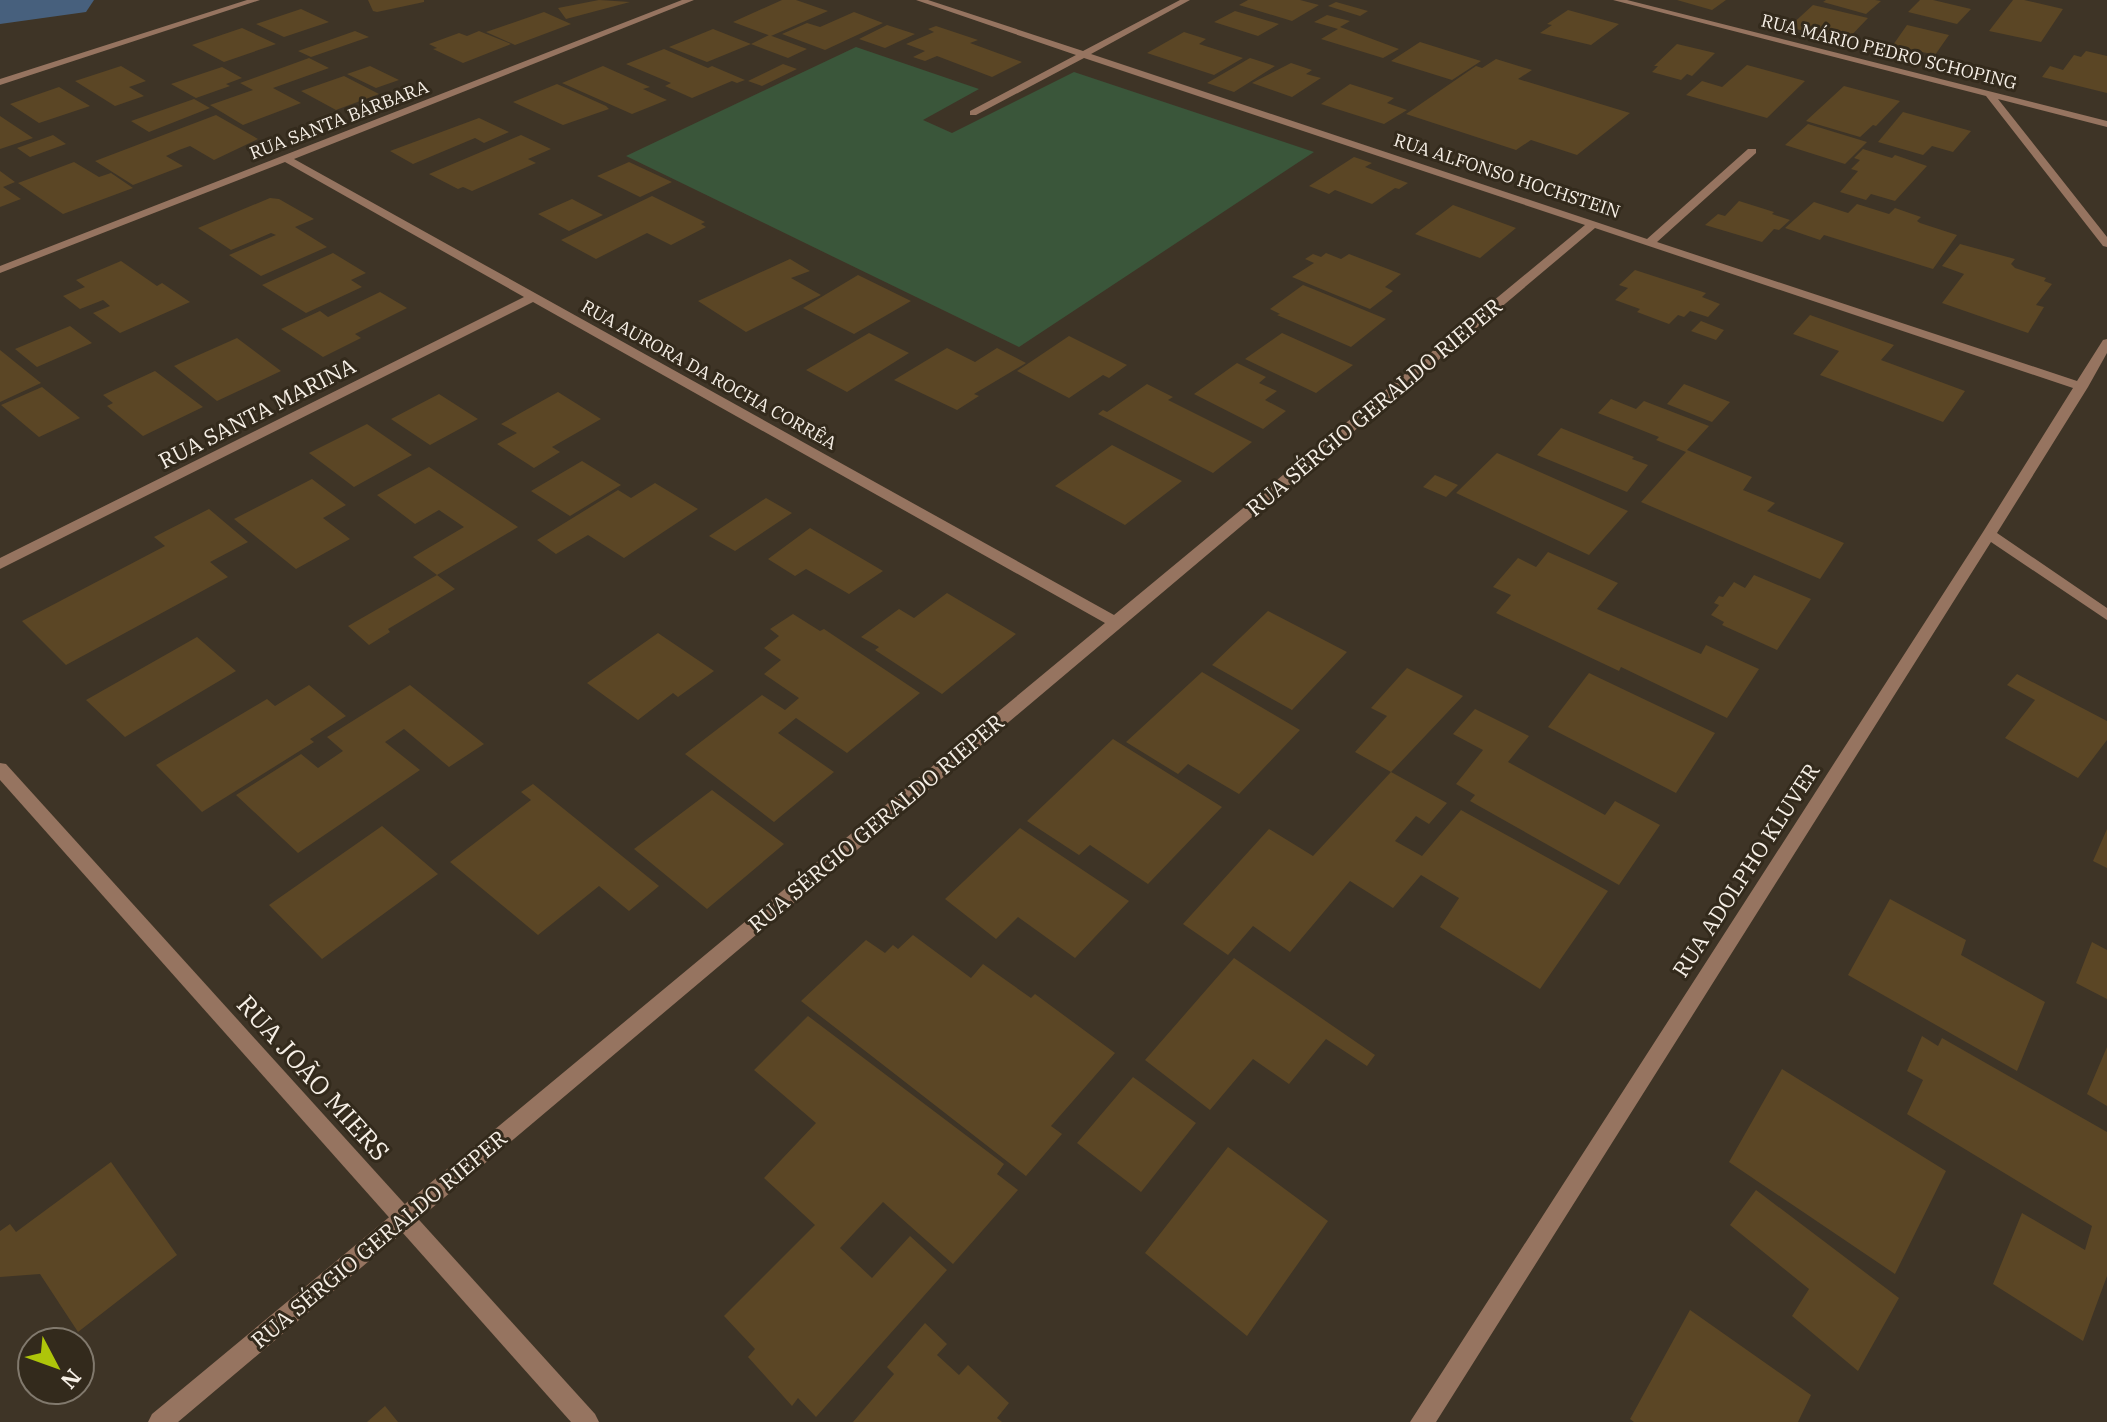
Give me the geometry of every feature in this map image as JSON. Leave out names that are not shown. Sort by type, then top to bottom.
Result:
[{"type":"street","points":[[0,82],[256,0]]},
{"type":"street","name":"RUA SANTA BÁRBARA","points":[[0,270],[690,0]]},
{"type":"street","name":"RUA ALFONSO HOCHSTEIN","points":[[920,0],[2082,387]]},
{"type":"street","points":[[973,113],[1186,0]]},
{"type":"street","name":"RUA MÁRIO PEDRO SCHOPING","points":[[1617,0],[2107,124]]},
{"type":"street","points":[[1989,94],[2107,244]]},
{"type":"street","points":[[1649,243],[1752,151]]},
{"type":"street","name":"RUA AURORA DA ROCHA CORRÊA","points":[[285,158],[1116,623]]},
{"type":"street","name":"RUA SÉRGIO GERALDO RIEPER","points":[[160,1422],[1593,224]]},
{"type":"street","name":"RUA SANTA MARINA","points":[[0,564],[533,297]]},
{"type":"street","name":"RUA ADOLPHO KLUVER","points":[[1422,1422],[1989,534],[2107,343]]},
{"type":"street","points":[[1989,534],[2107,615]]},
{"type":"street","name":"RUA JOÃO MIERS","points":[[0,769],[587,1422]]},
{"type":"green space","points":[[856,47],[979,89],[923,120],[952,133],[1074,72],[1314,152],[1019,347],[626,156]]},
{"type":"building","points":[[368,0],[424,2],[377,12],[373,11]]},
{"type":"building","points":[[599,0],[630,2],[566,19],[558,8]]},
{"type":"building","points":[[782,0],[796,0],[828,11],[771,36],[733,22]]},
{"type":"building","points":[[1248,0],[1300,0],[1319,5],[1292,21],[1239,5]]},
{"type":"building","points":[[1677,0],[1726,0],[1712,10]]},
{"type":"building","points":[[1920,0],[1971,9],[1957,24],[1908,12]]},
{"type":"building","points":[[2013,0],[2063,9],[2041,42],[1989,31]]},
{"type":"building","points":[[1881,1],[1866,14],[1823,2]]},
{"type":"building","points":[[1336,2],[1368,11],[1360,16],[1328,6]]},
{"type":"building","points":[[1813,5],[1868,18],[1845,42],[1789,27]]},
{"type":"building","points":[[301,9],[329,22],[284,37],[256,24]]},
{"type":"building","points":[[1568,10],[1619,24],[1591,45],[1540,33],[1552,25],[1547,24]]},
{"type":"building","points":[[1235,11],[1279,24],[1258,36],[1214,22]]},
{"type":"building","points":[[544,12],[571,24],[515,45],[486,32]]},
{"type":"building","points":[[854,12],[883,23],[825,50],[782,34],[807,23],[820,27]]},
{"type":"building","points":[[1327,15],[1350,21],[1340,27],[1399,49],[1383,58],[1321,39],[1338,29],[1314,22]]},
{"type":"building","points":[[887,25],[915,34],[885,48],[859,39]]},
{"type":"building","points":[[1907,25],[1949,35],[1935,55],[1893,45]]},
{"type":"building","points":[[936,26],[978,40],[970,43],[1022,62],[992,77],[937,56],[925,61],[913,57],[925,51],[906,44],[934,32],[928,29]]},
{"type":"building","points":[[242,28],[276,44],[224,62],[192,45]]},
{"type":"building","points":[[713,29],[751,44],[707,62],[669,47]]},
{"type":"building","points":[[355,31],[369,37],[311,57],[298,51]]},
{"type":"building","points":[[479,31],[511,44],[463,63],[433,49],[437,48],[429,44],[459,33],[467,36]]},
{"type":"building","points":[[1184,32],[1206,39],[1199,44],[1243,58],[1214,75],[1147,53]]},
{"type":"building","points":[[769,35],[807,49],[788,58],[751,44]]},
{"type":"building","points":[[1420,42],[1481,61],[1452,80],[1391,61]]},
{"type":"building","points":[[1677,44],[1715,53],[1692,76],[1687,74],[1681,80],[1652,72],[1658,66],[1654,66]]},
{"type":"building","points":[[664,49],[745,80],[732,81],[692,98],[665,86],[671,83],[626,64]]},
{"type":"building","points":[[2086,51],[2107,56],[2107,93],[2042,77],[2050,66],[2063,70],[2074,55],[2081,57]]},
{"type":"building","points":[[309,58],[329,68],[273,88],[301,103],[243,125],[210,105],[253,90],[240,83]]},
{"type":"building","points":[[1250,58],[1275,66],[1234,92],[1207,83]]},
{"type":"building","points":[[1496,59],[1532,70],[1518,79],[1630,113],[1577,155],[1531,140],[1516,150],[1406,114],[1476,66],[1482,68]]},
{"type":"building","points":[[1291,63],[1312,70],[1306,74],[1321,78],[1292,97],[1252,83]]},
{"type":"building","points":[[783,64],[797,69],[762,86],[748,81]]},
{"type":"building","points":[[1747,65],[1805,81],[1767,118],[1686,95],[1702,81],[1722,87]]},
{"type":"building","points":[[121,66],[146,81],[129,87],[144,96],[115,106],[75,81]]},
{"type":"building","points":[[370,66],[399,80],[376,88],[347,74]]},
{"type":"building","points":[[603,66],[650,87],[643,89],[667,100],[632,114],[562,83]]},
{"type":"building","points":[[222,67],[242,78],[226,84],[230,86],[196,98],[171,84]]},
{"type":"building","points":[[344,76],[379,94],[336,110],[301,91]]},
{"type":"building","points":[[557,84],[609,109],[563,125],[513,102]]},
{"type":"building","points":[[1350,84],[1394,98],[1387,103],[1407,110],[1384,124],[1321,104]]},
{"type":"building","points":[[1844,86],[1900,101],[1876,126],[1873,125],[1860,137],[1806,121]]},
{"type":"building","points":[[59,87],[90,106],[39,123],[10,104]]},
{"type":"building","points":[[194,99],[210,108],[149,132],[131,121]]},
{"type":"building","points":[[1903,112],[1971,131],[1953,152],[1932,146],[1923,155],[1878,142]]},
{"type":"building","points":[[216,115],[258,139],[214,160],[190,146],[179,150],[166,156],[183,166],[133,185],[95,161]]},
{"type":"building","points":[[0,116],[33,138],[0,149]]},
{"type":"building","points":[[479,118],[509,132],[484,143],[475,138],[413,164],[390,151]]},
{"type":"building","points":[[1808,124],[1867,142],[1845,164],[1785,145]]},
{"type":"building","points":[[53,135],[66,144],[30,157],[17,148]]},
{"type":"building","points":[[521,135],[551,149],[528,159],[536,163],[472,191],[463,187],[458,189],[429,174]]},
{"type":"building","points":[[1863,149],[1892,158],[1895,155],[1927,166],[1895,201],[1871,194],[1866,200],[1840,192],[1858,171],[1851,169],[1860,160],[1854,158]]},
{"type":"building","points":[[1354,157],[1372,163],[1365,167],[1408,183],[1372,204],[1335,190],[1329,194],[1309,186]]},
{"type":"building","points":[[74,162],[99,177],[111,173],[133,188],[63,214],[18,183]]},
{"type":"building","points":[[629,162],[672,182],[640,197],[597,176]]},
{"type":"building","points":[[0,171],[15,182],[3,187],[21,199],[0,207]]},
{"type":"building","points":[[652,196],[705,222],[701,224],[706,227],[671,245],[647,233],[596,259],[561,240]]},
{"type":"building","points":[[270,198],[279,199],[314,219],[295,227],[327,247],[261,276],[229,255],[276,235],[271,233],[231,250],[198,228]]},
{"type":"building","points":[[572,199],[603,215],[569,231],[538,214]]},
{"type":"building","points":[[1739,201],[1790,220],[1779,230],[1774,229],[1762,242],[1705,225],[1718,214],[1725,216]]},
{"type":"building","points":[[1814,202],[1848,213],[1857,204],[1889,214],[1895,208],[1921,217],[1917,221],[1920,223],[1957,235],[1933,269],[1824,235],[1820,240],[1785,228]]},
{"type":"building","points":[[1453,205],[1516,228],[1480,258],[1415,234]]},
{"type":"building","points":[[1960,244],[2015,259],[2011,264],[2015,268],[2046,278],[2044,281],[2052,284],[2036,305],[2044,307],[2028,333],[1942,303],[1964,274],[1942,266]]},
{"type":"building","points":[[333,253],[366,273],[351,280],[362,287],[306,313],[262,285]]},
{"type":"building","points":[[1326,253],[1341,259],[1349,254],[1401,274],[1385,287],[1393,291],[1370,309],[1292,277],[1314,263],[1305,259],[1313,254],[1321,257]]},
{"type":"building","points":[[790,259],[810,271],[791,278],[821,295],[746,332],[698,301]]},
{"type":"building","points":[[121,261],[157,286],[162,283],[190,302],[120,333],[93,313],[110,306],[103,300],[80,309],[63,296],[85,287],[76,280]]},
{"type":"building","points":[[1635,270],[1706,293],[1702,297],[1720,304],[1708,317],[1690,311],[1684,317],[1678,315],[1669,324],[1637,312],[1640,309],[1615,300],[1628,288],[1619,285]]},
{"type":"building","points":[[858,275],[911,301],[854,334],[803,308]]},
{"type":"building","points":[[1303,285],[1386,319],[1351,347],[1277,315],[1280,314],[1270,309]]},
{"type":"building","points":[[380,292],[407,308],[355,334],[361,338],[323,357],[281,329],[320,311],[328,317]]},
{"type":"building","points":[[1810,315],[1894,345],[1881,360],[1965,391],[1943,422],[1820,375],[1839,351],[1793,334]]},
{"type":"building","points":[[1701,321],[1724,330],[1716,340],[1691,331]]},
{"type":"building","points":[[70,326],[92,343],[37,367],[15,349]]},
{"type":"building","points":[[869,333],[909,353],[847,392],[806,370]]},
{"type":"building","points":[[1282,333],[1353,365],[1316,393],[1245,359]]},
{"type":"building","points":[[1069,336],[1127,365],[1109,378],[1103,375],[1069,398],[1017,371]]},
{"type":"building","points":[[237,338],[281,371],[217,401],[174,366]]},
{"type":"building","points":[[947,348],[975,362],[997,348],[1026,363],[974,394],[979,396],[957,410],[894,380]]},
{"type":"building","points":[[0,350],[41,383],[0,402]]},
{"type":"building","points":[[1237,363],[1266,377],[1259,383],[1277,391],[1265,400],[1286,411],[1263,429],[1194,394]]},
{"type":"building","points":[[155,371],[203,407],[143,436],[107,406],[113,403],[103,395]]},
{"type":"building","points":[[1147,384],[1173,397],[1168,400],[1252,442],[1213,473],[1098,414],[1103,410],[1107,412]]},
{"type":"building","points":[[1684,384],[1730,402],[1712,422],[1667,404]]},
{"type":"building","points":[[42,387],[80,418],[39,437],[1,405]]},
{"type":"building","points":[[558,392],[601,419],[552,447],[560,452],[534,468],[497,444],[517,433],[501,424]]},
{"type":"building","points":[[439,394],[478,419],[430,445],[391,419]]},
{"type":"building","points":[[1611,399],[1636,409],[1644,401],[1709,426],[1687,450],[1752,477],[1743,490],[1775,503],[1767,511],[1844,543],[1820,579],[1641,502],[1686,452],[1656,440],[1659,437],[1598,413]]},
{"type":"building","points":[[367,424],[412,455],[354,487],[309,453]]},
{"type":"building","points":[[1561,428],[1648,465],[1627,492],[1537,455]]},
{"type":"building","points":[[1112,445],[1182,481],[1125,525],[1055,486]]},
{"type":"building","points":[[1497,453],[1628,511],[1589,555],[1456,493]]},
{"type":"building","points":[[582,461],[621,485],[570,516],[531,491]]},
{"type":"building","points":[[429,467],[518,527],[437,575],[413,557],[464,527],[439,510],[415,524],[377,495]]},
{"type":"building","points":[[1435,475],[1458,485],[1446,497],[1423,487]]},
{"type":"building","points":[[312,479],[346,505],[323,518],[350,539],[296,569],[234,519]]},
{"type":"building","points":[[655,483],[698,509],[624,558],[588,535],[556,554],[537,540],[618,490],[631,498]]},
{"type":"building","points":[[766,498],[792,513],[735,551],[709,536]]},
{"type":"building","points":[[209,509],[248,542],[210,562],[228,577],[66,665],[22,621],[165,546],[154,537]]},
{"type":"building","points":[[810,528],[883,571],[849,594],[806,569],[795,576],[768,559]]},
{"type":"building","points":[[1548,552],[1618,583],[1597,609],[1701,654],[1706,645],[1759,669],[1727,718],[1621,667],[1619,671],[1496,613],[1511,595],[1493,587],[1518,558],[1536,567]]},
{"type":"building","points":[[437,575],[455,589],[388,629],[390,632],[369,645],[348,626]]},
{"type":"building","points":[[1754,575],[1811,599],[1777,650],[1722,625],[1724,622],[1711,615],[1719,605],[1714,603],[1734,582],[1745,588]]},
{"type":"building","points":[[947,593],[1016,634],[942,694],[875,650],[879,647],[861,637],[899,609],[914,618]]},
{"type":"building","points":[[1268,611],[1347,652],[1292,710],[1212,665]]},
{"type":"building","points":[[793,614],[820,631],[824,629],[920,693],[847,753],[796,718],[778,733],[834,772],[774,822],[685,754],[762,695],[785,710],[799,698],[764,674],[781,660],[764,648],[779,636],[770,629]]},
{"type":"building","points":[[658,633],[714,671],[678,697],[673,693],[638,720],[587,683]]},
{"type":"building","points":[[197,637],[236,671],[125,737],[86,700]]},
{"type":"building","points":[[1407,668],[1463,696],[1391,772],[1355,752],[1387,716],[1371,708]]},
{"type":"building","points":[[1202,672],[1300,730],[1239,794],[1188,764],[1178,774],[1126,742]]},
{"type":"building","points":[[1589,673],[1715,733],[1676,793],[1548,727]]},
{"type":"building","points":[[2017,674],[2107,721],[2107,740],[2078,778],[2005,738],[2035,700],[2007,685]]},
{"type":"building","points":[[309,685],[346,716],[310,739],[314,742],[202,812],[156,765],[267,699],[275,706]]},
{"type":"building","points":[[410,685],[484,744],[449,767],[404,729],[385,742],[420,770],[298,853],[236,795],[301,754],[318,768],[343,751],[327,737]]},
{"type":"building","points":[[1475,709],[1529,736],[1508,762],[1605,815],[1615,801],[1660,825],[1619,885],[1470,801],[1475,795],[1456,784],[1483,750],[1453,734]]},
{"type":"building","points":[[1113,739],[1222,807],[1148,884],[1090,845],[1079,855],[1027,821]]},
{"type":"building","points":[[1391,772],[1447,803],[1429,824],[1416,816],[1395,841],[1422,856],[1461,810],[1608,891],[1540,989],[1440,927],[1459,898],[1421,875],[1393,908],[1350,881],[1290,952],[1253,926],[1228,955],[1183,924],[1269,829],[1313,856]]},
{"type":"building","points":[[533,784],[659,886],[629,911],[599,886],[538,935],[450,862],[531,800],[521,792]]},
{"type":"building","points":[[712,790],[784,844],[707,909],[634,849]]},
{"type":"building","points":[[382,826],[438,874],[322,959],[269,905]]},
{"type":"building","points":[[1020,828],[1129,901],[1075,958],[1018,917],[996,939],[945,899]]},
{"type":"building","points":[[2107,829],[2107,868],[2093,861]]},
{"type":"building","points":[[1890,899],[1966,940],[1961,955],[2045,1002],[2017,1071],[1848,975]]},
{"type":"building","points":[[913,935],[971,978],[983,964],[1031,998],[1035,994],[1115,1053],[1051,1126],[1062,1134],[1026,1176],[801,1001],[866,940],[885,953],[893,945],[898,949]]},
{"type":"building","points":[[2092,942],[2107,950],[2107,999],[2076,983]]},
{"type":"building","points":[[1234,958],[1375,1055],[1367,1066],[1326,1039],[1289,1084],[1253,1059],[1210,1110],[1145,1060]]},
{"type":"building","points":[[808,1016],[1004,1164],[997,1174],[1018,1190],[953,1264],[883,1202],[840,1248],[872,1278],[910,1236],[947,1270],[816,1417],[798,1398],[792,1406],[748,1357],[755,1349],[724,1316],[815,1225],[764,1178],[816,1123],[754,1070]]},
{"type":"building","points":[[1922,1036],[1938,1046],[1942,1038],[2107,1132],[2107,1276],[2083,1341],[1993,1284],[2022,1213],[2085,1250],[2092,1226],[1907,1114],[1923,1080],[1907,1071]]},
{"type":"building","points":[[2107,1047],[2107,1106],[2087,1094]]},
{"type":"building","points":[[1782,1069],[1946,1171],[1895,1274],[1729,1162]]},
{"type":"building","points":[[1133,1077],[1196,1123],[1141,1192],[1077,1143]]},
{"type":"building","points":[[1228,1147],[1328,1221],[1247,1336],[1145,1253]]},
{"type":"building","points":[[111,1162],[177,1255],[86,1326],[74,1326],[40,1274],[0,1277],[0,1231],[10,1224],[16,1232]]},
{"type":"building","points":[[1756,1190],[1899,1298],[1858,1371],[1792,1316],[1809,1289],[1730,1225]]},
{"type":"building","points":[[1690,1310],[1811,1395],[1798,1422],[1634,1422],[1630,1419]]},
{"type":"building","points":[[925,1323],[947,1344],[937,1355],[959,1375],[968,1365],[1009,1403],[997,1418],[1002,1422],[853,1422],[894,1374],[887,1367]]},
{"type":"building","points":[[385,1406],[398,1422],[367,1422]]},
{"type":"waterway","points":[[0,7],[66,0]]}]
